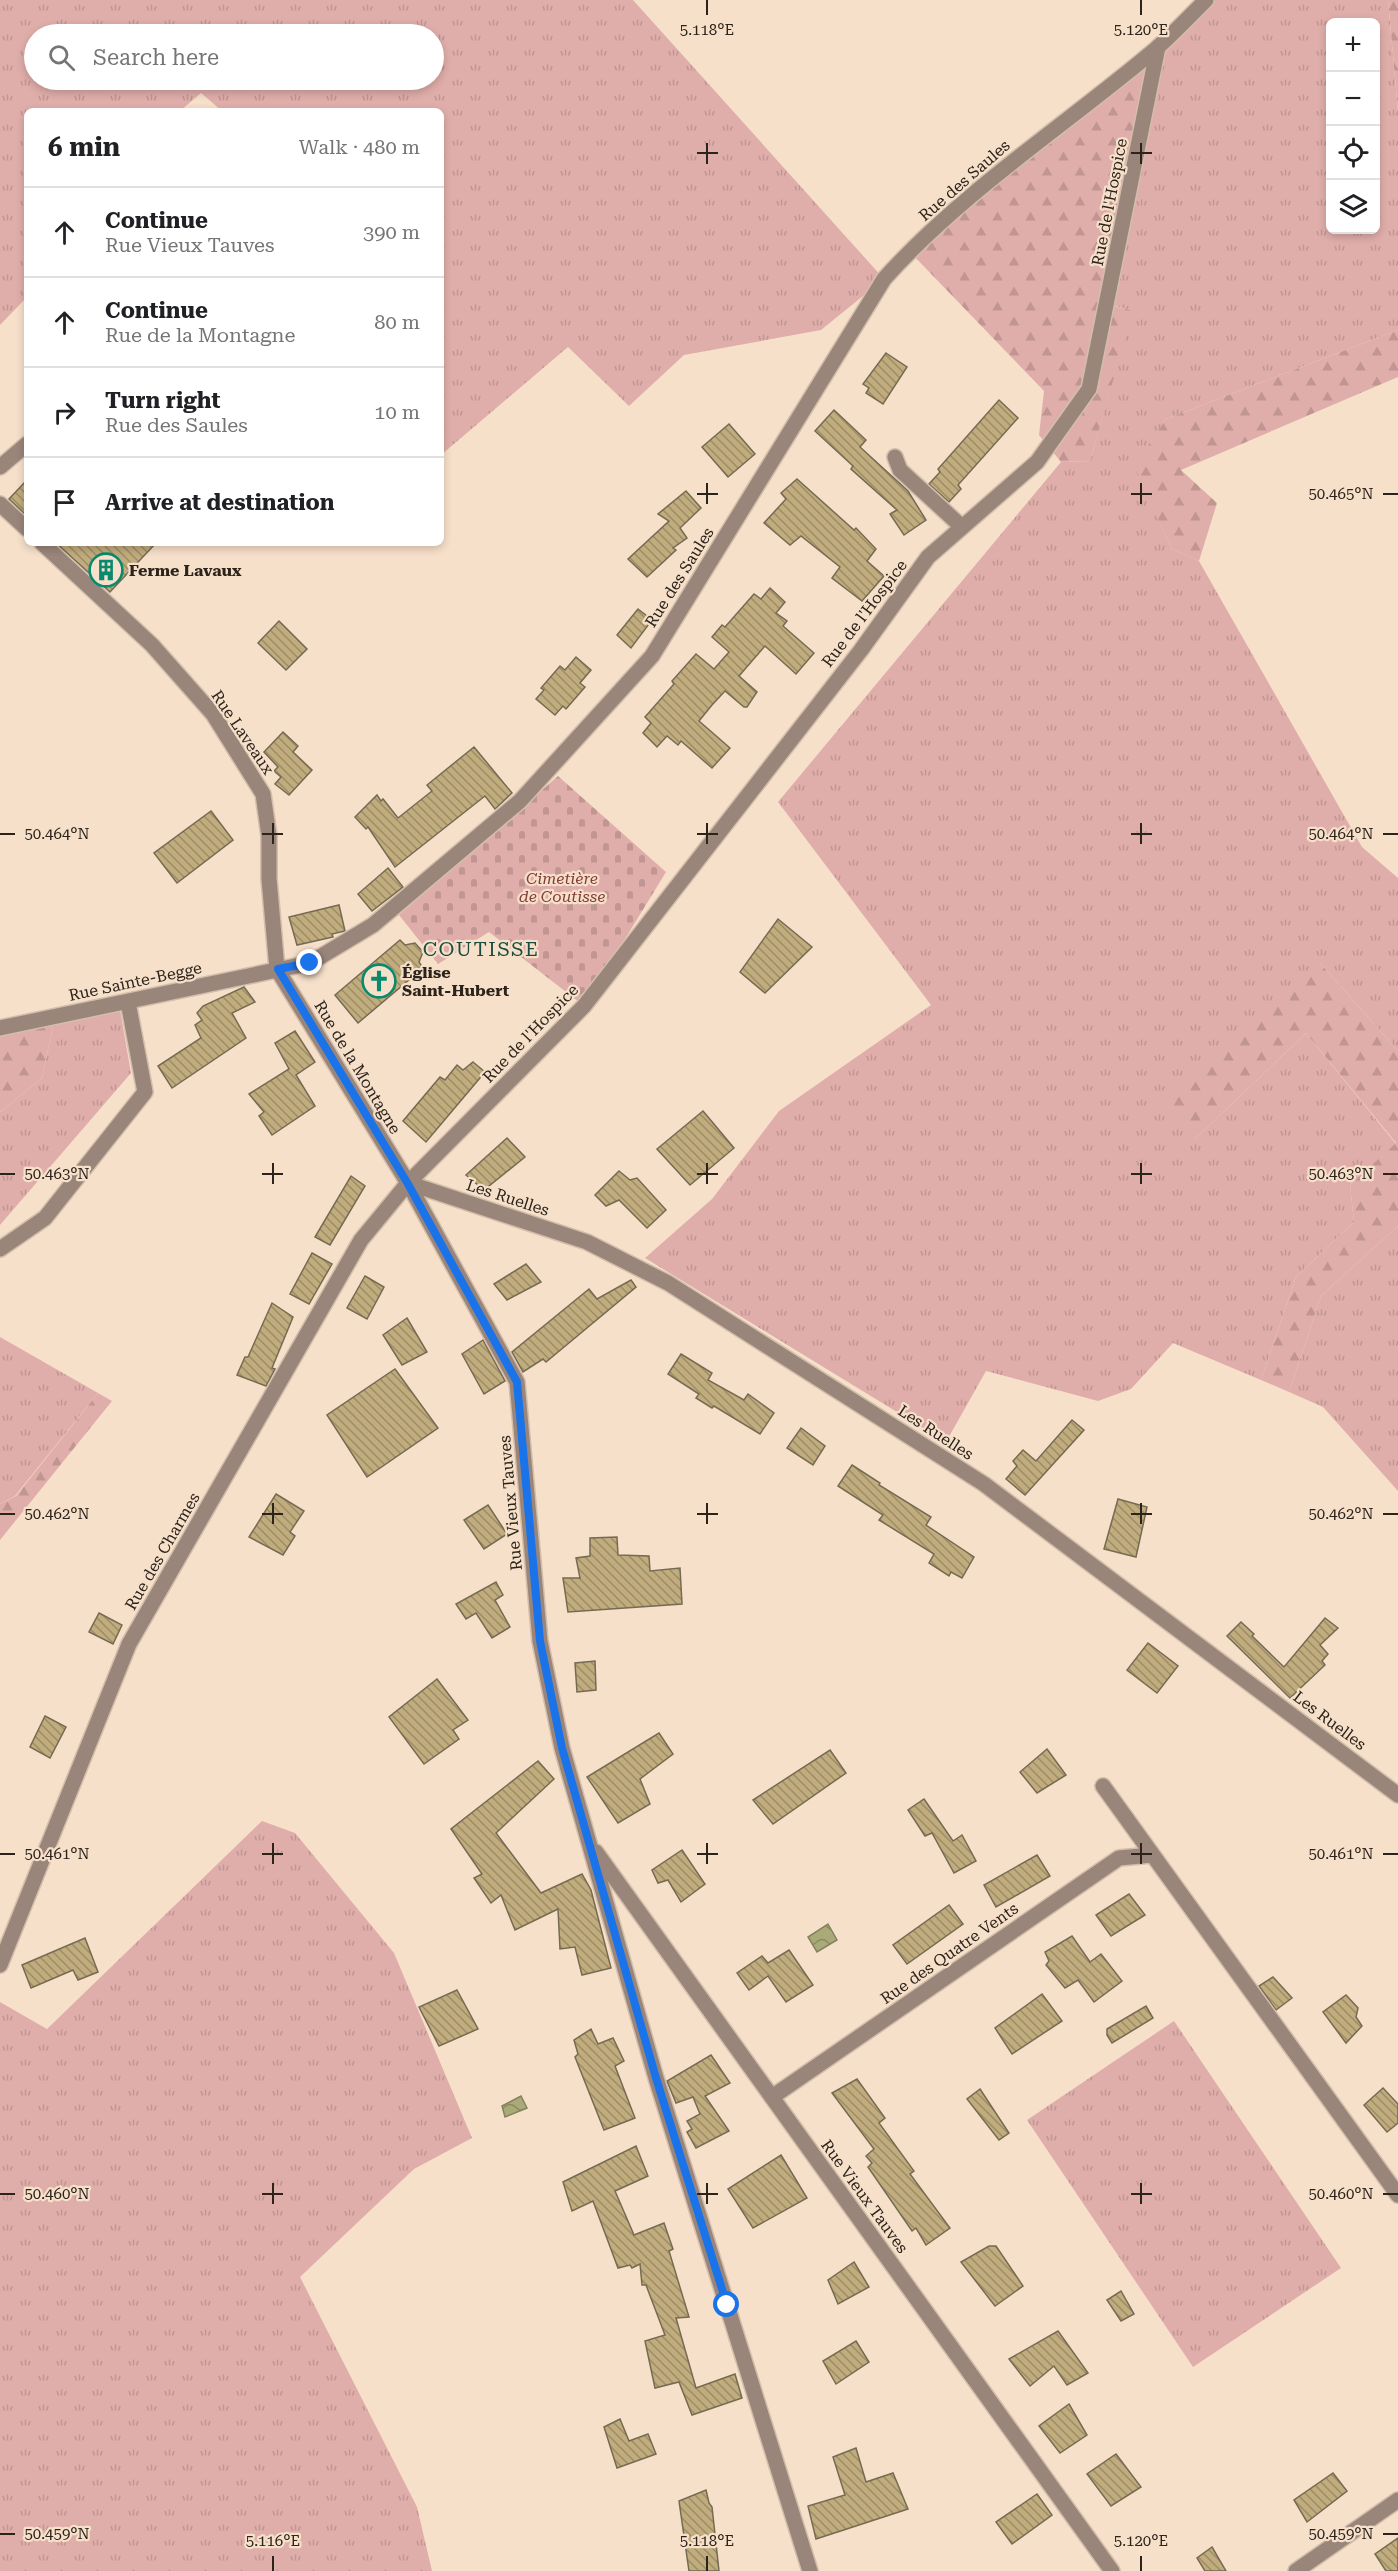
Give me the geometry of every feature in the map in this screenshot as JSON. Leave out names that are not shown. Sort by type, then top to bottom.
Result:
[{"type":"street","points":[[1158,47],[1206,0]]},
{"type":"street","name":"Rue de l'Hospice","points":[[408,1184],[584,1006],[861,650],[928,557],[1036,462],[1089,389],[1158,47]]},
{"type":"street","name":"Rue des Saules","points":[[278,969],[310,963],[373,925],[520,801],[652,656],[884,279],[909,251],[1028,149],[1158,47]]},
{"type":"street","points":[[0,467],[24,447]]},
{"type":"street","points":[[896,457],[900,470],[962,527]]},
{"type":"street","points":[[0,504],[24,527]]},
{"type":"street","name":"Rue Laveaux","points":[[45,546],[152,645],[213,714],[263,794],[269,836],[269,879],[278,969]]},
{"type":"street","name":"Rue Sainte-Begge","points":[[0,1029],[278,969]]},
{"type":"street","name":"Rue de la Montagne","points":[[278,969],[408,1184]]},
{"type":"street","points":[[0,1249],[45,1218],[145,1092],[128,1002]]},
{"type":"street","name":"Les Ruelles","points":[[408,1184],[587,1242],[668,1283],[984,1484],[1398,1794]]},
{"type":"street","name":"Rue Vieux Tauves","points":[[408,1184],[517,1382],[540,1641],[562,1748],[656,2078],[810,2571]]},
{"type":"street","name":"Rue des Charmes","points":[[0,1965],[129,1644],[361,1240],[408,1184]]},
{"type":"street","points":[[1102,1786],[1398,2195]]},
{"type":"street","name":"Rue Vieux Tauves","points":[[589,1842],[1112,2571]]},
{"type":"street","name":"Rue des Quatre Vents","points":[[772,2097],[1119,1858],[1152,1855]]},
{"type":"street","points":[[1296,2571],[1398,2500]]},
{"type":"green space","points":[[0,0],[633,0],[884,279],[821,330],[684,355],[629,406],[568,347],[444,452],[444,108],[218,108],[201,93],[184,108],[24,108],[24,300],[0,325]]},
{"type":"green space","points":[[1206,0],[1388,0],[1398,111],[1398,330],[1166,419],[1135,466],[1172,549],[1199,561],[1362,847],[1398,878],[1398,1051],[1320,963],[1194,1140],[1306,1033],[1396,1144],[1350,1185],[1354,1222],[1296,1277],[1261,1380],[1173,1343],[1131,1389],[1098,1401],[986,1371],[946,1442],[645,1258],[712,1199],[779,1111],[931,1005],[778,802],[1061,462],[1090,461],[1132,311],[1106,303],[1158,47]]},
{"type":"green space","points":[[1388,0],[1398,0],[1398,111]]},
{"type":"green space","points":[[1147,65],[1107,304],[1133,311],[1090,461],[1061,462],[1039,435],[1044,391],[909,251]]},
{"type":"green space","points":[[1398,330],[1398,377],[1181,470],[1217,503],[1199,561],[1172,549],[1134,466],[1166,419]]},
{"type":"green space","name":"Cimetière de Coutisse","points":[[558,776],[666,872],[584,1006],[489,932],[438,964],[399,915]]},
{"type":"green space","points":[[1320,963],[1398,1051],[1398,1226],[1321,1296],[1289,1392],[1261,1380],[1296,1277],[1354,1222],[1350,1185],[1396,1143],[1306,1033],[1194,1140],[1166,1106]]},
{"type":"green space","points":[[119,1004],[131,1073],[0,1225],[0,1112],[42,1078],[55,1017]]},
{"type":"green space","points":[[55,1017],[42,1078],[0,1112],[0,1030]]},
{"type":"green space","points":[[1398,1226],[1398,1491],[1323,1407],[1289,1392],[1321,1296]]},
{"type":"green space","points":[[0,1337],[98,1393],[15,1496],[0,1504]]},
{"type":"green space","points":[[98,1393],[112,1401],[0,1540],[0,1504],[16,1496]]},
{"type":"green space","points":[[262,1821],[295,1833],[394,1953],[472,2138],[414,2169],[300,2277],[417,2507],[432,2571],[0,2571],[0,2002],[47,2029]]},
{"type":"green space","points":[[1174,2021],[1341,2268],[1193,2367],[1027,2120]]},
{"type":"water","points":[[828,1924],[837,1940],[817,1952],[808,1937]]},
{"type":"water","points":[[521,2096],[527,2108],[505,2117],[502,2106]]},
{"type":"building","points":[[886,353],[907,367],[883,404],[866,393],[869,388],[863,384]]},
{"type":"building","points":[[999,400],[1018,418],[958,485],[961,489],[949,502],[929,484],[940,472],[938,469]]},
{"type":"building","points":[[834,410],[866,440],[860,447],[908,491],[926,520],[904,535],[890,514],[897,510],[851,469],[853,466],[815,431]]},
{"type":"building","points":[[729,424],[755,454],[728,477],[702,447]]},
{"type":"building","points":[[797,479],[854,530],[856,528],[876,549],[867,561],[884,576],[862,601],[832,578],[840,567],[801,536],[790,545],[764,523],[786,499],[781,493]]},
{"type":"building","points":[[24,483],[24,513],[9,499]]},
{"type":"building","points":[[686,491],[701,508],[680,528],[687,538],[673,548],[676,550],[647,577],[628,559],[669,521],[658,514]]},
{"type":"building","name":"Ferme Lavaux","points":[[59,546],[153,546],[110,592]]},
{"type":"building","points":[[770,588],[785,602],[776,613],[787,621],[783,626],[814,653],[796,674],[765,646],[739,676],[757,692],[747,707],[725,691],[712,705],[699,721],[730,748],[712,768],[681,741],[678,745],[667,736],[657,747],[643,733],[651,723],[645,717],[696,654],[714,669],[729,652],[712,637],[722,625],[725,627],[754,594],[761,599]]},
{"type":"building","points":[[638,609],[652,620],[631,648],[617,635]]},
{"type":"building","points":[[279,621],[307,649],[286,670],[258,643]]},
{"type":"building","points":[[576,657],[591,670],[580,683],[585,687],[566,709],[563,706],[555,715],[536,699],[544,690],[541,688],[560,666],[565,670]]},
{"type":"building","points":[[283,732],[298,746],[293,752],[312,770],[289,795],[275,784],[281,777],[274,771],[278,767],[264,752]]},
{"type":"building","points":[[474,747],[512,793],[495,809],[485,796],[395,867],[368,827],[366,829],[355,817],[377,795],[398,818],[432,791],[427,785]]},
{"type":"building","points":[[211,811],[233,840],[177,883],[154,853]]},
{"type":"building","points":[[388,868],[403,887],[372,911],[358,894]]},
{"type":"building","points":[[339,905],[345,931],[332,934],[333,937],[297,945],[289,917]]},
{"type":"building","points":[[778,919],[812,947],[765,993],[740,972]]},
{"type":"building","name":"Église Saint-Hubert","points":[[400,940],[405,945],[415,943],[423,952],[419,962],[423,968],[358,1023],[335,995]]},
{"type":"building","points":[[244,987],[255,1002],[232,1013],[246,1038],[172,1088],[158,1066],[201,1038],[195,1025],[202,1020],[197,1013],[203,1006]]},
{"type":"building","points":[[295,1031],[315,1062],[296,1075],[315,1106],[272,1135],[259,1116],[264,1112],[249,1094],[289,1069],[275,1043]]},
{"type":"building","points":[[473,1062],[485,1072],[426,1142],[403,1121],[440,1077],[445,1080],[457,1065],[463,1070]]},
{"type":"building","points":[[703,1111],[734,1148],[690,1185],[657,1149]]},
{"type":"building","points":[[507,1138],[525,1157],[484,1190],[466,1175]]},
{"type":"building","points":[[619,1171],[630,1180],[637,1178],[666,1210],[647,1228],[619,1200],[606,1206],[595,1195]]},
{"type":"building","points":[[351,1176],[365,1186],[330,1245],[315,1237]]},
{"type":"building","points":[[312,1253],[332,1264],[309,1304],[290,1294]]},
{"type":"building","points":[[526,1264],[541,1282],[507,1300],[494,1284]]},
{"type":"building","points":[[365,1276],[384,1287],[367,1319],[347,1308]]},
{"type":"building","points":[[631,1280],[636,1287],[546,1362],[543,1359],[523,1372],[512,1352],[589,1289],[597,1299]]},
{"type":"building","points":[[272,1303],[293,1317],[272,1368],[275,1369],[266,1386],[237,1375],[245,1357],[248,1357]]},
{"type":"building","points":[[407,1318],[427,1352],[402,1365],[383,1335]]},
{"type":"building","points":[[483,1340],[505,1381],[484,1394],[462,1354]]},
{"type":"building","points":[[681,1354],[712,1373],[708,1380],[744,1400],[748,1394],[774,1413],[760,1434],[714,1406],[712,1408],[696,1398],[699,1394],[668,1374]]},
{"type":"building","points":[[395,1369],[438,1428],[367,1477],[327,1415]]},
{"type":"building","points":[[1072,1420],[1084,1430],[1025,1495],[1006,1479],[1017,1466],[1013,1461],[1023,1450],[1036,1461]]},
{"type":"building","points":[[801,1428],[825,1446],[813,1465],[787,1448]]},
{"type":"building","points":[[852,1465],[880,1483],[879,1485],[931,1517],[926,1525],[974,1557],[962,1578],[951,1572],[949,1576],[929,1563],[934,1554],[879,1520],[883,1515],[838,1486]]},
{"type":"building","points":[[276,1494],[304,1511],[290,1532],[295,1536],[283,1555],[249,1537]]},
{"type":"building","points":[[1118,1499],[1147,1507],[1136,1557],[1104,1549]]},
{"type":"building","points":[[488,1505],[507,1534],[484,1549],[464,1520]]},
{"type":"building","points":[[617,1537],[618,1555],[649,1556],[650,1571],[680,1568],[682,1604],[568,1612],[563,1578],[580,1578],[576,1558],[590,1556],[590,1538]]},
{"type":"building","points":[[496,1582],[503,1595],[495,1600],[510,1627],[492,1638],[476,1613],[466,1619],[456,1604]]},
{"type":"building","points":[[99,1613],[122,1625],[113,1644],[89,1632]]},
{"type":"building","points":[[1325,1618],[1338,1628],[1320,1645],[1328,1654],[1322,1661],[1325,1665],[1290,1698],[1227,1636],[1241,1622],[1284,1667]]},
{"type":"building","points":[[1148,1643],[1178,1666],[1157,1693],[1127,1670]]},
{"type":"building","points":[[595,1661],[596,1690],[577,1692],[575,1663]]},
{"type":"building","points":[[437,1679],[468,1720],[453,1730],[459,1739],[424,1764],[389,1717]]},
{"type":"building","points":[[45,1716],[66,1727],[50,1758],[30,1747]]},
{"type":"building","points":[[659,1733],[673,1754],[640,1779],[650,1804],[618,1823],[587,1777]]},
{"type":"building","points":[[1047,1749],[1066,1775],[1037,1793],[1020,1772]]},
{"type":"building","points":[[830,1750],[846,1773],[773,1824],[753,1800]]},
{"type":"building","points":[[538,1761],[554,1779],[496,1833],[541,1893],[582,1874],[591,1890],[611,1968],[582,1975],[575,1947],[560,1949],[558,1909],[515,1930],[501,1895],[491,1903],[474,1878],[482,1874],[451,1829]]},
{"type":"building","points":[[924,1799],[953,1841],[962,1835],[976,1861],[954,1873],[932,1833],[925,1836],[908,1810]]},
{"type":"building","points":[[682,1850],[705,1884],[681,1902],[668,1880],[658,1883],[652,1870]]},
{"type":"building","points":[[1037,1855],[1050,1876],[996,1907],[984,1885]]},
{"type":"building","points":[[1129,1894],[1145,1915],[1111,1936],[1096,1915]]},
{"type":"building","points":[[949,1905],[963,1924],[907,1964],[893,1945]]},
{"type":"building","points":[[1072,1936],[1090,1962],[1101,1954],[1122,1981],[1094,2002],[1078,1980],[1065,1988],[1046,1965],[1049,1961],[1045,1952]]},
{"type":"building","points":[[85,1938],[98,1972],[78,1980],[73,1970],[31,1988],[22,1965]]},
{"type":"building","points":[[789,1950],[813,1985],[786,2002],[768,1976],[749,1990],[737,1973],[762,1956],[768,1963]]},
{"type":"building","points":[[1273,1977],[1292,1998],[1276,2010],[1259,1986]]},
{"type":"building","points":[[457,1990],[478,2029],[439,2046],[419,2007]]},
{"type":"building","points":[[1042,1994],[1062,2021],[1012,2054],[995,2028]]},
{"type":"building","points":[[1346,1995],[1358,2008],[1356,2017],[1362,2026],[1346,2043],[1323,2012]]},
{"type":"building","points":[[1146,2006],[1153,2018],[1112,2043],[1107,2035],[1107,2029]]},
{"type":"building","points":[[591,2029],[598,2044],[613,2038],[624,2061],[615,2066],[635,2118],[604,2130],[575,2057],[578,2054],[574,2040]]},
{"type":"building","points":[[711,2055],[730,2083],[705,2096],[729,2131],[696,2148],[687,2132],[692,2129],[687,2121],[700,2114],[693,2097],[676,2103],[667,2081]]},
{"type":"building","points":[[857,2079],[885,2118],[879,2123],[914,2171],[910,2174],[950,2228],[926,2245],[916,2228],[912,2231],[868,2167],[872,2163],[866,2156],[874,2149],[832,2093]]},
{"type":"building","points":[[1383,2088],[1398,2104],[1398,2123],[1387,2132],[1364,2105]]},
{"type":"building","points":[[980,2089],[1009,2133],[999,2140],[967,2099]]},
{"type":"building","points":[[636,2146],[648,2176],[615,2191],[634,2235],[664,2223],[673,2249],[669,2251],[689,2317],[676,2318],[696,2388],[735,2374],[742,2398],[692,2415],[679,2382],[655,2388],[645,2341],[665,2335],[646,2285],[642,2285],[640,2264],[632,2268],[630,2265],[618,2268],[593,2201],[572,2211],[563,2182]]},
{"type":"building","points":[[781,2155],[807,2198],[753,2228],[728,2189]]},
{"type":"building","points":[[989,2246],[996,2246],[1023,2286],[995,2306],[961,2262]]},
{"type":"building","points":[[854,2262],[869,2287],[838,2304],[828,2280]]},
{"type":"building","points":[[1121,2291],[1134,2314],[1121,2321],[1107,2300]]},
{"type":"building","points":[[1058,2331],[1088,2373],[1067,2385],[1054,2366],[1030,2386],[1009,2359]]},
{"type":"building","points":[[856,2341],[869,2362],[836,2384],[823,2361]]},
{"type":"building","points":[[1069,2404],[1087,2435],[1060,2453],[1039,2426]]},
{"type":"building","points":[[620,2419],[629,2441],[648,2434],[656,2454],[617,2468],[604,2427]]},
{"type":"building","points":[[856,2448],[866,2482],[893,2473],[908,2509],[816,2539],[808,2506],[845,2495],[833,2457]]},
{"type":"building","points":[[1116,2454],[1141,2487],[1111,2506],[1087,2474]]},
{"type":"building","points":[[1333,2473],[1347,2491],[1307,2522],[1294,2500]]},
{"type":"building","points":[[706,2490],[712,2507],[719,2571],[689,2571],[679,2501]]},
{"type":"building","points":[[1037,2494],[1052,2515],[1012,2544],[996,2522]]},
{"type":"building","points":[[1398,2538],[1398,2571],[1386,2571],[1375,2554]]},
{"type":"building","points":[[1212,2547],[1226,2571],[1205,2571],[1197,2558]]},
{"type":"place","name":"Ferme Lavaux","points":[[106,570]]},
{"type":"place","name":"Église Saint-Hubert","points":[[379,981]]},
{"type":"district","name":"COUTISSE","points":[[481,949]]},
{"type":"route","points":[[310,963],[278,969],[408,1184],[517,1382],[540,1641],[562,1748],[656,2078],[727,2305]]}]
